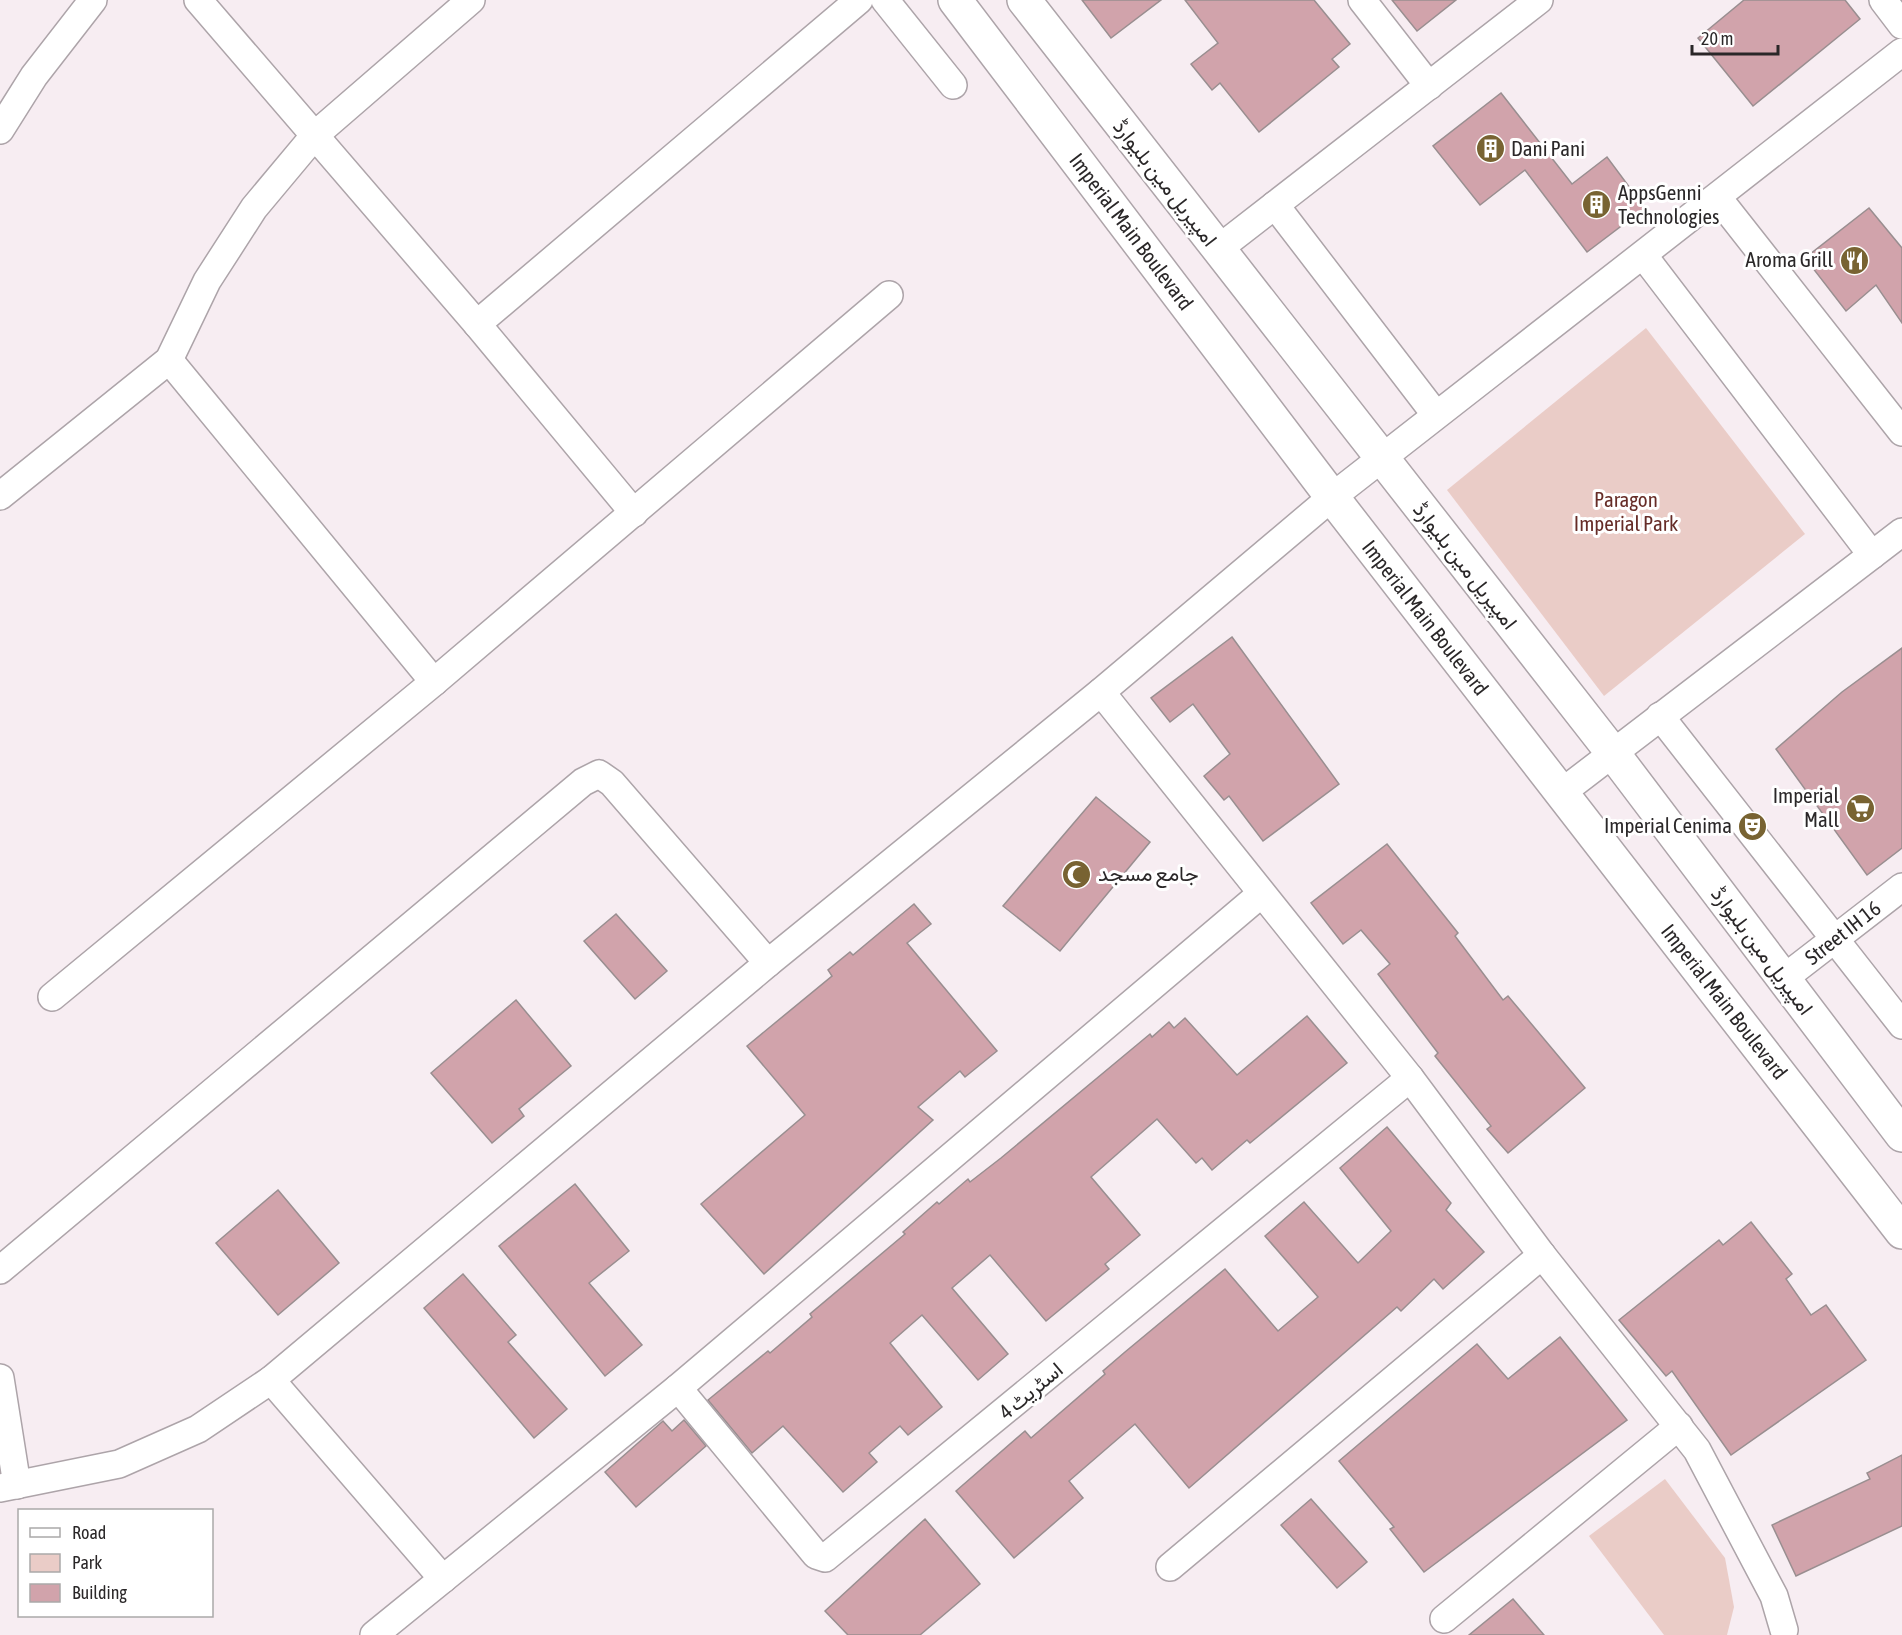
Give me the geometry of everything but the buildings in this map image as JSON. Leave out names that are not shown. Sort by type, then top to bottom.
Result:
[{"type":"street","points":[[0,130],[34,76],[93,0]]},
{"type":"street","points":[[198,0],[477,324],[634,513]]},
{"type":"street","points":[[0,496],[169,360],[218,263],[254,208],[315,135],[471,0]]},
{"type":"street","points":[[477,324],[859,0]]},
{"type":"street","points":[[885,0],[953,85]]},
{"type":"street","name":"Imperial Main Boulevard","points":[[955,0],[1332,498],[1902,1232]]},
{"type":"street","name":"امپیریل مین بلیوارڈ","points":[[1024,0],[1380,459],[1612,752],[1902,1135]]},
{"type":"street","points":[[1362,0],[1429,86]]},
{"type":"street","points":[[1217,250],[1539,0]]},
{"type":"street","points":[[1883,0],[1902,25]]},
{"type":"street","points":[[0,1378],[8,1487],[119,1464],[198,1429],[271,1380],[768,963],[1101,692],[1332,498],[1902,52]]},
{"type":"street","points":[[1718,198],[1902,432]]},
{"type":"street","points":[[1275,205],[1436,415]]},
{"type":"street","points":[[1643,255],[1872,555]]},
{"type":"street","points":[[52,997],[434,682],[889,295]]},
{"type":"street","points":[[169,360],[434,682]]},
{"type":"street","points":[[1561,793],[1902,532]]},
{"type":"street","points":[[1101,692],[1410,1078],[1542,1255],[1680,1426],[1697,1450],[1774,1596],[1784,1633]]},
{"type":"street","points":[[1660,716],[1833,940],[1902,1024]]},
{"type":"street","points":[[0,1270],[583,782],[599,774],[612,783],[768,963]]},
{"type":"street","name":"Street IH 16","points":[[1783,979],[1902,888]]},
{"type":"street","points":[[374,1635],[678,1388],[1262,894]]},
{"type":"street","name":"اسٹریٹ 4","points":[[678,1388],[816,1555],[825,1558],[1410,1078]]},
{"type":"street","points":[[1170,1567],[1542,1255]]},
{"type":"street","points":[[271,1380],[443,1579]]},
{"type":"street","points":[[1444,1618],[1680,1426]]},
{"type":"green space","name":"Paragon Imperial Park","points":[[1646,328],[1805,534],[1604,696],[1447,490]]},
{"type":"green space","points":[[1665,1479],[1725,1558],[1734,1607],[1727,1635],[1664,1635],[1589,1536]]},
{"type":"place","name":"Dani Pani","points":[[1490,149]]},
{"type":"place","name":"AppsGenni Technologies","points":[[1597,205]]},
{"type":"place","name":"Aroma Grill","points":[[1854,260]]},
{"type":"place","name":"Imperial Mall","points":[[1860,808]]},
{"type":"place","name":"Imperial Cenima","points":[[1753,826]]},
{"type":"place","name":"جامع مسجد","points":[[1077,874]]}]
